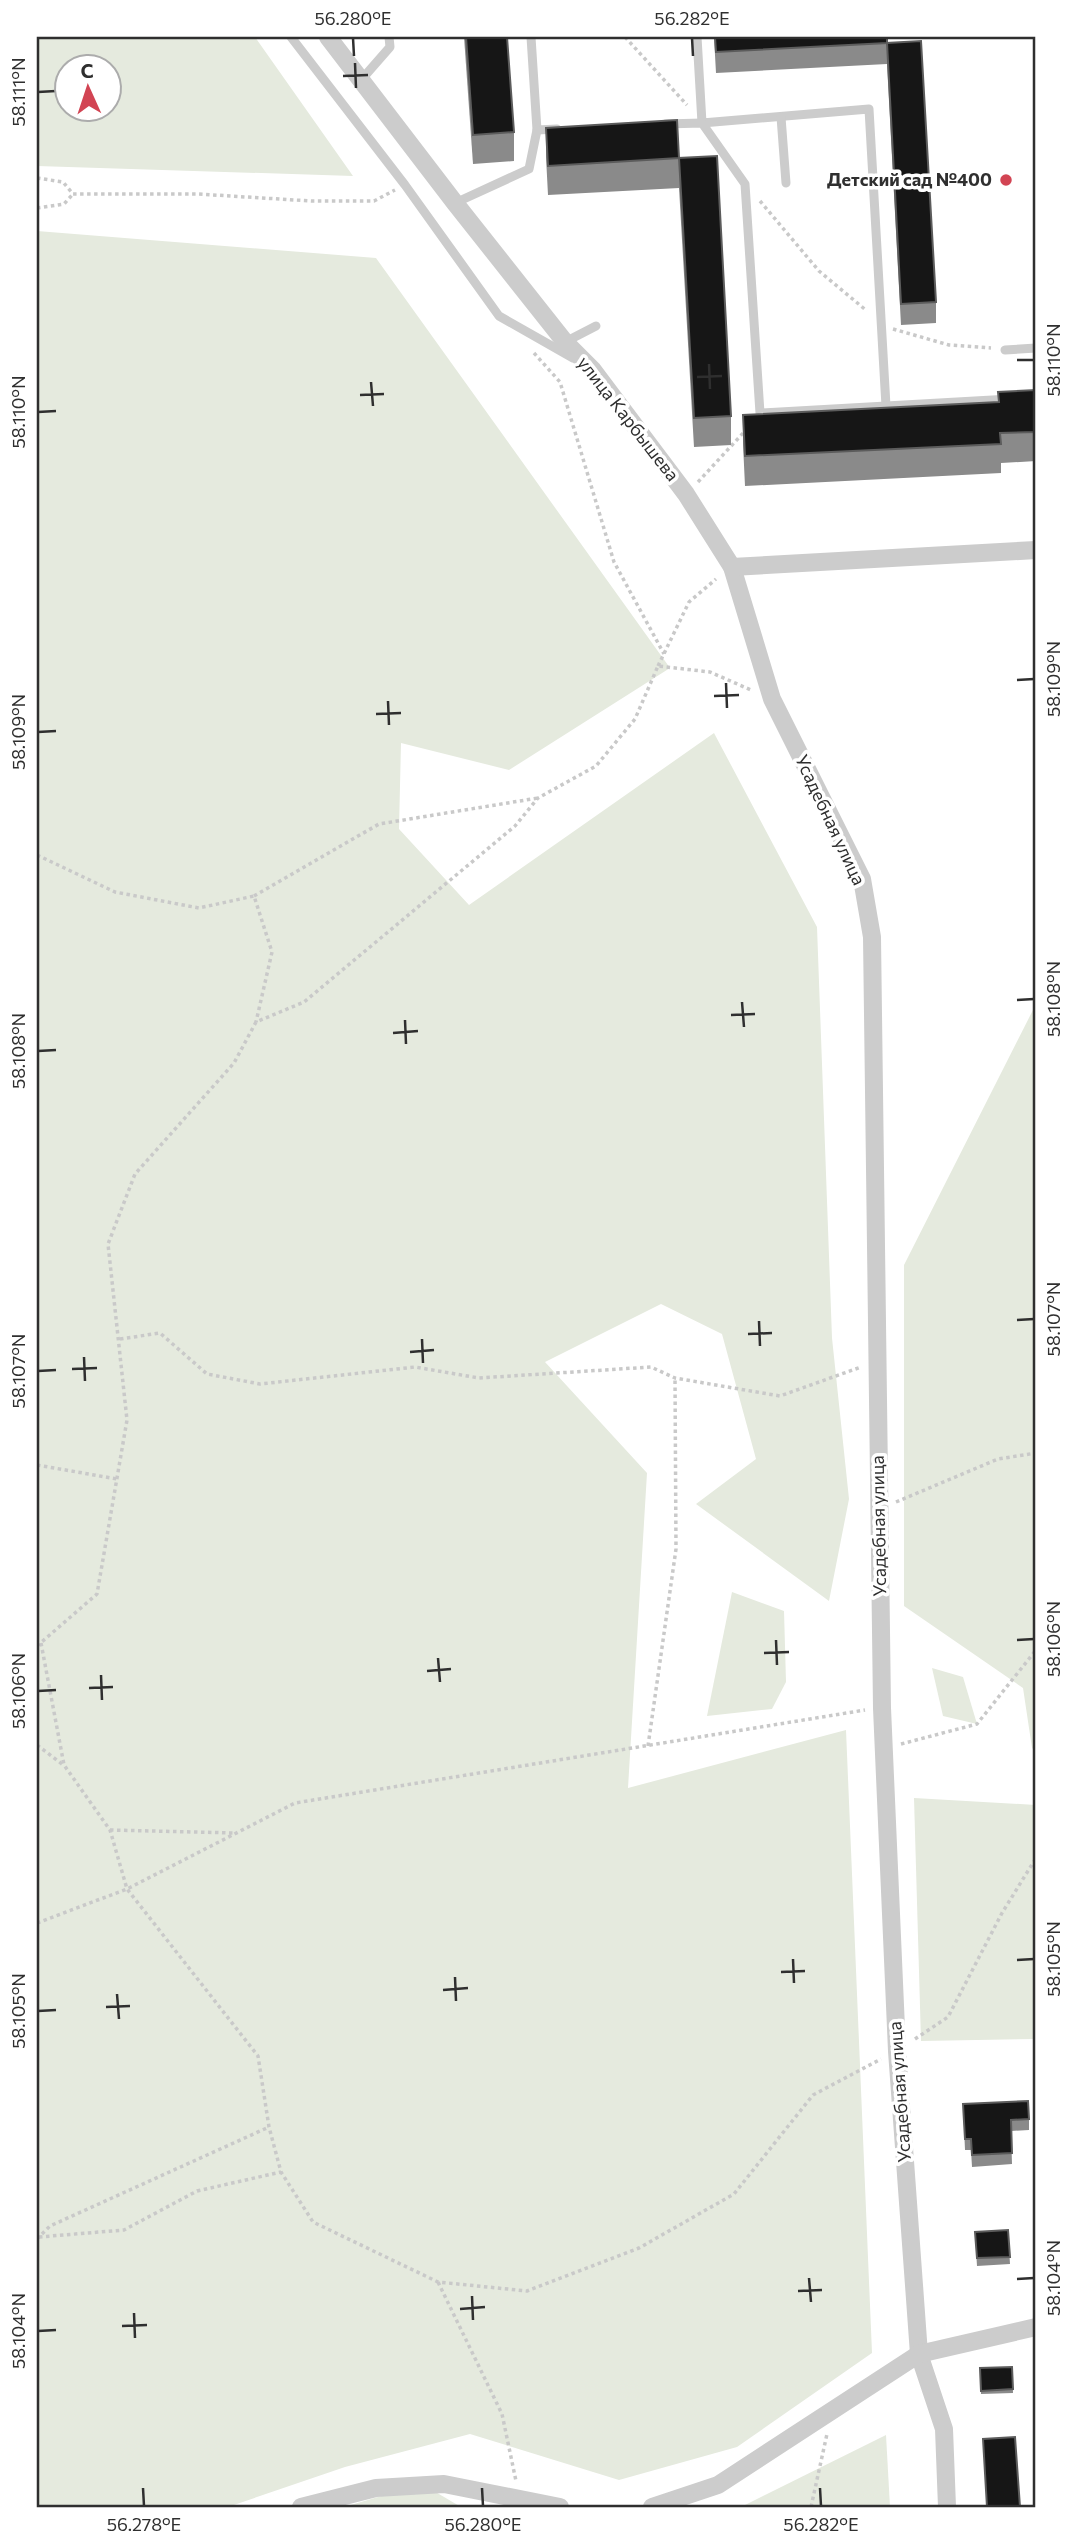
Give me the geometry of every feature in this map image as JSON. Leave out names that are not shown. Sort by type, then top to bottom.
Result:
[{"type":"street","name":"улица Карбышева","points":[[328,37],[565,342],[592,369],[686,494],[732,567]]},
{"type":"street","points":[[732,567],[1036,550]]},
{"type":"street","name":"Усадебная улица","points":[[732,567],[772,699],[862,879],[872,937],[882,1707],[897,2051],[919,2354],[944,2429],[947,2507]]},
{"type":"street","points":[[652,2507],[718,2485],[919,2354],[1036,2327]]},
{"type":"street","points":[[302,2507],[376,2488],[444,2484],[519,2503],[560,2507]]},
{"type":"lane","points":[[291,37],[405,185],[499,316],[592,369]]},
{"type":"lane","points":[[362,79],[390,47],[389,37]]},
{"type":"lane","points":[[454,202],[529,169],[537,130],[531,37]]},
{"type":"lane","points":[[697,37],[702,123],[745,184],[760,413],[1023,399]]},
{"type":"lane","points":[[661,125],[869,110],[886,406]]},
{"type":"lane","points":[[781,117],[786,183]]},
{"type":"lane","points":[[537,130],[565,129]]},
{"type":"lane","points":[[565,342],[596,326]]},
{"type":"lane","points":[[1005,350],[1036,348]]},
{"type":"path","points":[[625,37],[702,123]]},
{"type":"path","points":[[37,178],[63,182],[73,194]]},
{"type":"path","points":[[745,184],[818,271],[881,323],[949,345],[1005,350]]},
{"type":"path","points":[[37,208],[64,204],[73,194],[198,194],[311,201],[374,201],[405,185]]},
{"type":"path","points":[[525,344],[560,382],[614,562],[664,654]]},
{"type":"path","points":[[686,494],[736,443],[760,413]]},
{"type":"path","points":[[37,855],[115,892],[199,908],[254,895],[379,824],[538,798],[596,766],[635,719],[689,603],[732,567]]},
{"type":"path","points":[[658,666],[710,672],[772,699]]},
{"type":"path","points":[[256,1022],[304,1002],[515,826],[538,798]]},
{"type":"path","points":[[64,1765],[39,1645],[97,1594],[117,1479],[127,1420],[108,1244],[135,1174],[234,1063],[256,1022],[272,951],[254,895]]},
{"type":"path","points":[[120,1339],[160,1333],[208,1374],[260,1384],[415,1367],[479,1377],[651,1367],[675,1378],[780,1396],[876,1362]]},
{"type":"path","points":[[648,1746],[676,1549],[675,1378]]},
{"type":"path","points":[[878,1510],[998,1459],[1036,1453]]},
{"type":"path","points":[[37,1465],[117,1479]]},
{"type":"path","points":[[884,1748],[977,1724],[1036,1650]]},
{"type":"path","points":[[37,1923],[127,1889],[295,1803],[882,1707]]},
{"type":"path","points":[[37,1745],[64,1765],[110,1829],[127,1889],[258,2056],[269,2127],[281,2172],[313,2221],[438,2282],[527,2291],[639,2248],[734,2194],[813,2095],[897,2051],[948,2017],[1002,1913],[1036,1858]]},
{"type":"path","points":[[110,1829],[236,1833]]},
{"type":"path","points":[[38,2237],[50,2226],[269,2127]]},
{"type":"path","points":[[38,2237],[124,2230],[197,2192],[281,2172]]},
{"type":"path","points":[[438,2282],[502,2414],[519,2503]]},
{"type":"path","points":[[811,2507],[833,2410]]},
{"type":"shaded area","points":[[37,37],[255,37],[353,176],[37,166]]},
{"type":"shaded area","points":[[37,231],[376,258],[670,668],[509,770],[401,743],[399,829],[469,905],[714,733],[817,927],[832,1338],[849,1499],[829,1601],[696,1504],[756,1459],[722,1334],[661,1304],[545,1362],[647,1473],[628,1788],[846,1730],[872,2353],[737,2447],[619,2480],[470,2434],[345,2467],[228,2507],[37,2507]]},
{"type":"shaded area","points":[[1036,1004],[1036,1752],[1032,1748],[1023,1688],[904,1606],[904,1265]]},
{"type":"shaded area","points":[[732,1592],[784,1611],[786,1682],[772,1709],[707,1716]]},
{"type":"shaded area","points":[[932,1668],[963,1677],[977,1724],[943,1716]]},
{"type":"shaded area","points":[[914,1798],[1036,1805],[1036,2039],[921,2041]]},
{"type":"shaded area","points":[[886,2435],[890,2507],[741,2507]]},
{"type":"shaded area","points":[[422,2484],[461,2507],[344,2507]]},
{"type":"building","points":[[466,37],[507,37],[514,132],[473,135]]},
{"type":"building","points":[[715,37],[887,37],[887,43],[716,52]]},
{"type":"building","points":[[921,41],[936,302],[901,304],[887,43]]},
{"type":"building","points":[[677,120],[679,158],[548,166],[546,128]]},
{"type":"building","points":[[717,156],[731,416],[694,418],[679,158]]},
{"type":"building","points":[[1036,390],[1036,432],[1000,433],[1001,444],[745,456],[743,415],[999,402],[998,392]]},
{"type":"building","points":[[1028,2101],[1029,2119],[1011,2120],[1012,2153],[972,2155],[971,2139],[965,2139],[963,2104]]},
{"type":"building","points":[[1008,2230],[1010,2257],[977,2258],[975,2232]]},
{"type":"building","points":[[1012,2367],[1013,2389],[981,2391],[980,2368]]},
{"type":"building","points":[[1015,2437],[1020,2507],[987,2507],[983,2439]]},
{"type":"place","name":"Детский сад №400","points":[[1006,180]]}]
